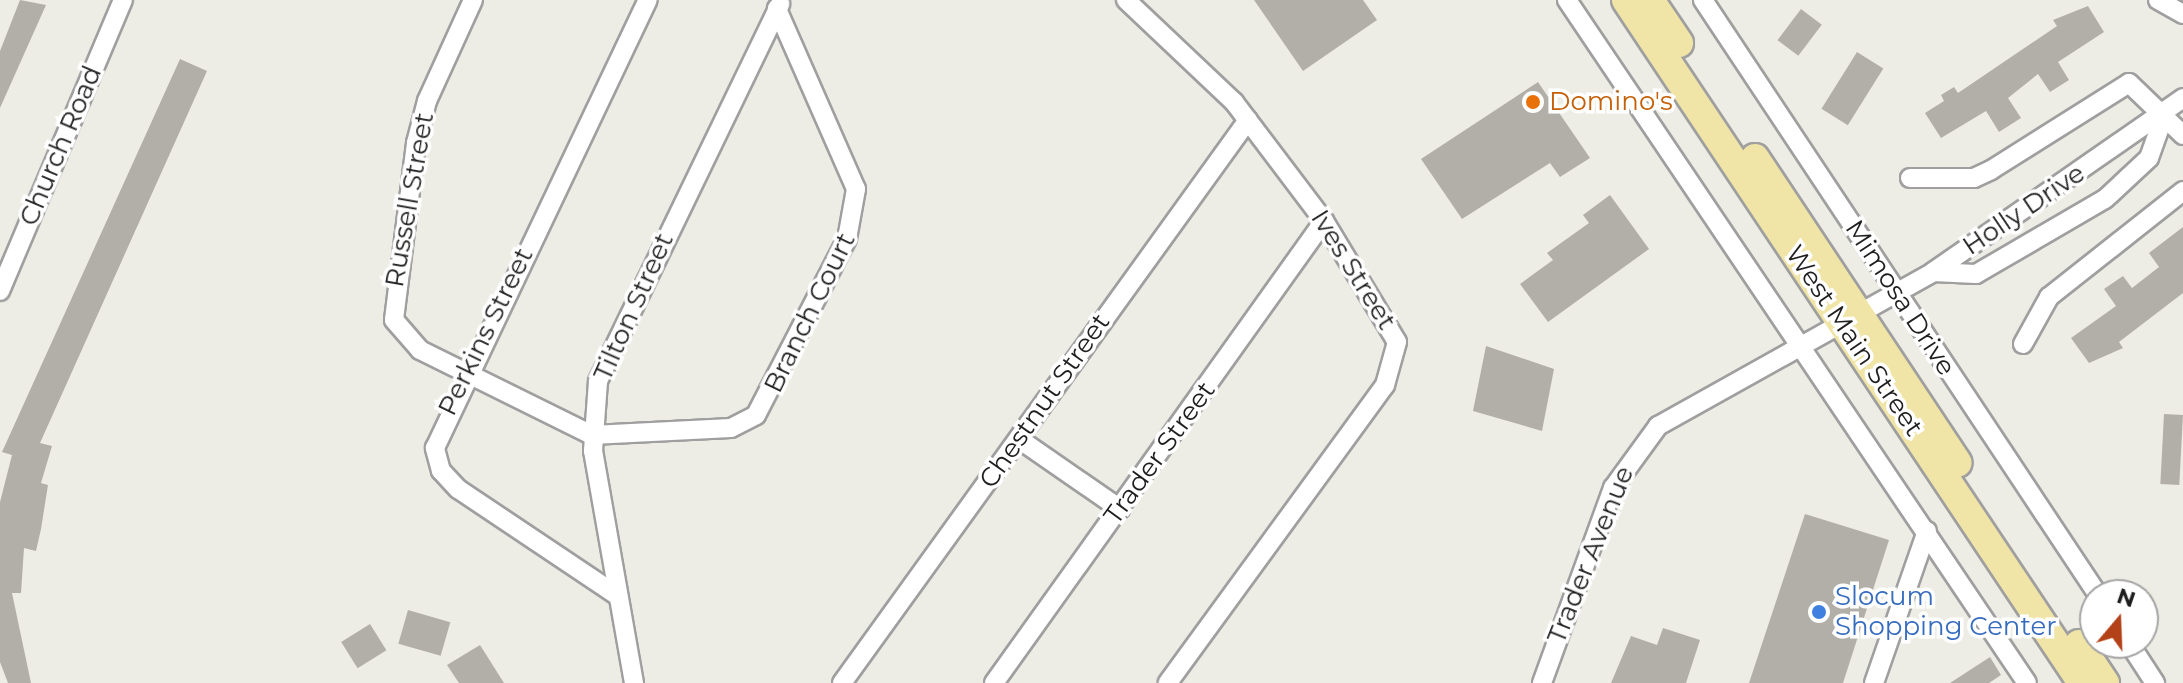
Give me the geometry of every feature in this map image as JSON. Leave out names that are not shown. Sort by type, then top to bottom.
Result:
[{"type":"main road","name":"West Main Street","points":[[1626,0],[2105,683]]},
{"type":"main road","name":"West Main Street","points":[[1650,0],[2082,683]]},
{"type":"street","name":"Church Road","points":[[0,291],[123,0]]},
{"type":"street","name":"Russell Street","points":[[473,0],[427,101],[392,306],[394,320],[420,350],[467,373],[534,413],[592,435]]},
{"type":"street","name":"Perkins Street","points":[[618,596],[468,497],[441,471],[437,435],[648,0]]},
{"type":"street","name":"Ives Street","points":[[1126,0],[1201,65],[1248,120],[1324,221],[1393,328],[1393,371],[1168,683]]},
{"type":"street","points":[[1567,0],[2027,683]]},
{"type":"street","name":"Mimosa Drive","points":[[1703,0],[2087,579]]},
{"type":"street","points":[[2158,0],[2183,14]]},
{"type":"street","name":"Tilton Street","points":[[634,683],[592,435],[598,381],[780,5]]},
{"type":"street","name":"Branch Court","points":[[592,435],[731,428],[756,415],[847,239],[856,189],[780,5]]},
{"type":"street","points":[[1910,178],[1974,178],[1991,170],[2119,85],[2141,87],[2183,135]]},
{"type":"street","name":"Holly Drive","points":[[1852,320],[1933,272],[2183,98]]},
{"type":"street","points":[[1933,272],[1976,274],[2105,199],[2149,158],[2165,113]]},
{"type":"street","name":"Chestnut Street","points":[[842,683],[1248,120]]},
{"type":"street","points":[[2023,344],[2049,297],[2183,191]]},
{"type":"street","name":"Trader Street","points":[[994,683],[1324,221]]},
{"type":"street","name":"Trader Avenue","points":[[1542,683],[1613,488],[1638,446],[1700,399],[1804,348],[1852,320]]},
{"type":"street","points":[[1019,439],[1120,509]]},
{"type":"street","points":[[1874,683],[1927,531]]},
{"type":"street","points":[[2139,659],[2155,683]]},
{"type":"building","points":[[20,0],[46,5],[0,108],[0,51]]},
{"type":"building","points":[[1254,0],[1363,0],[1377,20],[1303,71]]},
{"type":"building","points":[[2088,6],[2104,32],[2058,62],[2069,80],[2050,92],[2038,74],[2008,98],[2021,118],[1999,132],[1986,111],[1941,138],[1925,113],[1944,101],[1941,95],[1954,87],[1958,93],[2057,26],[2053,20]]},
{"type":"building","points":[[1801,9],[1822,25],[1798,56],[1778,40]]},
{"type":"building","points":[[1857,52],[1883,68],[1848,125],[1821,109]]},
{"type":"building","points":[[180,59],[207,71],[40,443],[52,446],[41,483],[48,485],[41,529],[36,551],[24,548],[21,593],[12,593],[31,683],[8,683],[0,662],[0,502],[12,455],[2,452]]},
{"type":"building","points":[[1538,82],[1590,158],[1560,177],[1550,163],[1462,219],[1421,159]]},
{"type":"building","points":[[1610,195],[1649,249],[1548,322],[1520,284],[1553,260],[1547,253],[1589,223],[1583,215]]},
{"type":"building","points":[[2183,227],[2183,293],[2119,342],[2123,348],[2089,363],[2071,338],[2116,306],[2104,289],[2123,276],[2132,288],[2159,267],[2149,253]]},
{"type":"building","points":[[1486,346],[1554,369],[1542,431],[1473,411]]},
{"type":"building","points":[[2164,414],[2183,415],[2179,485],[2160,484]]},
{"type":"building","name":"Slocum Shopping Center","points":[[1805,514],[1889,540],[1843,683],[1749,683]]},
{"type":"building","points":[[408,610],[450,622],[441,656],[398,644]]},
{"type":"building","points":[[370,624],[386,650],[358,668],[341,642]]},
{"type":"building","points":[[1663,628],[1700,640],[1686,683],[1611,683],[1631,636],[1657,645]]},
{"type":"building","points":[[480,645],[504,683],[459,683],[447,665]]},
{"type":"building","points":[[1990,657],[2001,675],[1989,683],[1950,683]]},
{"type":"place","name":"Domino's","points":[[1533,102]]},
{"type":"place","name":"Slocum Shopping Center","points":[[1819,612]]}]
